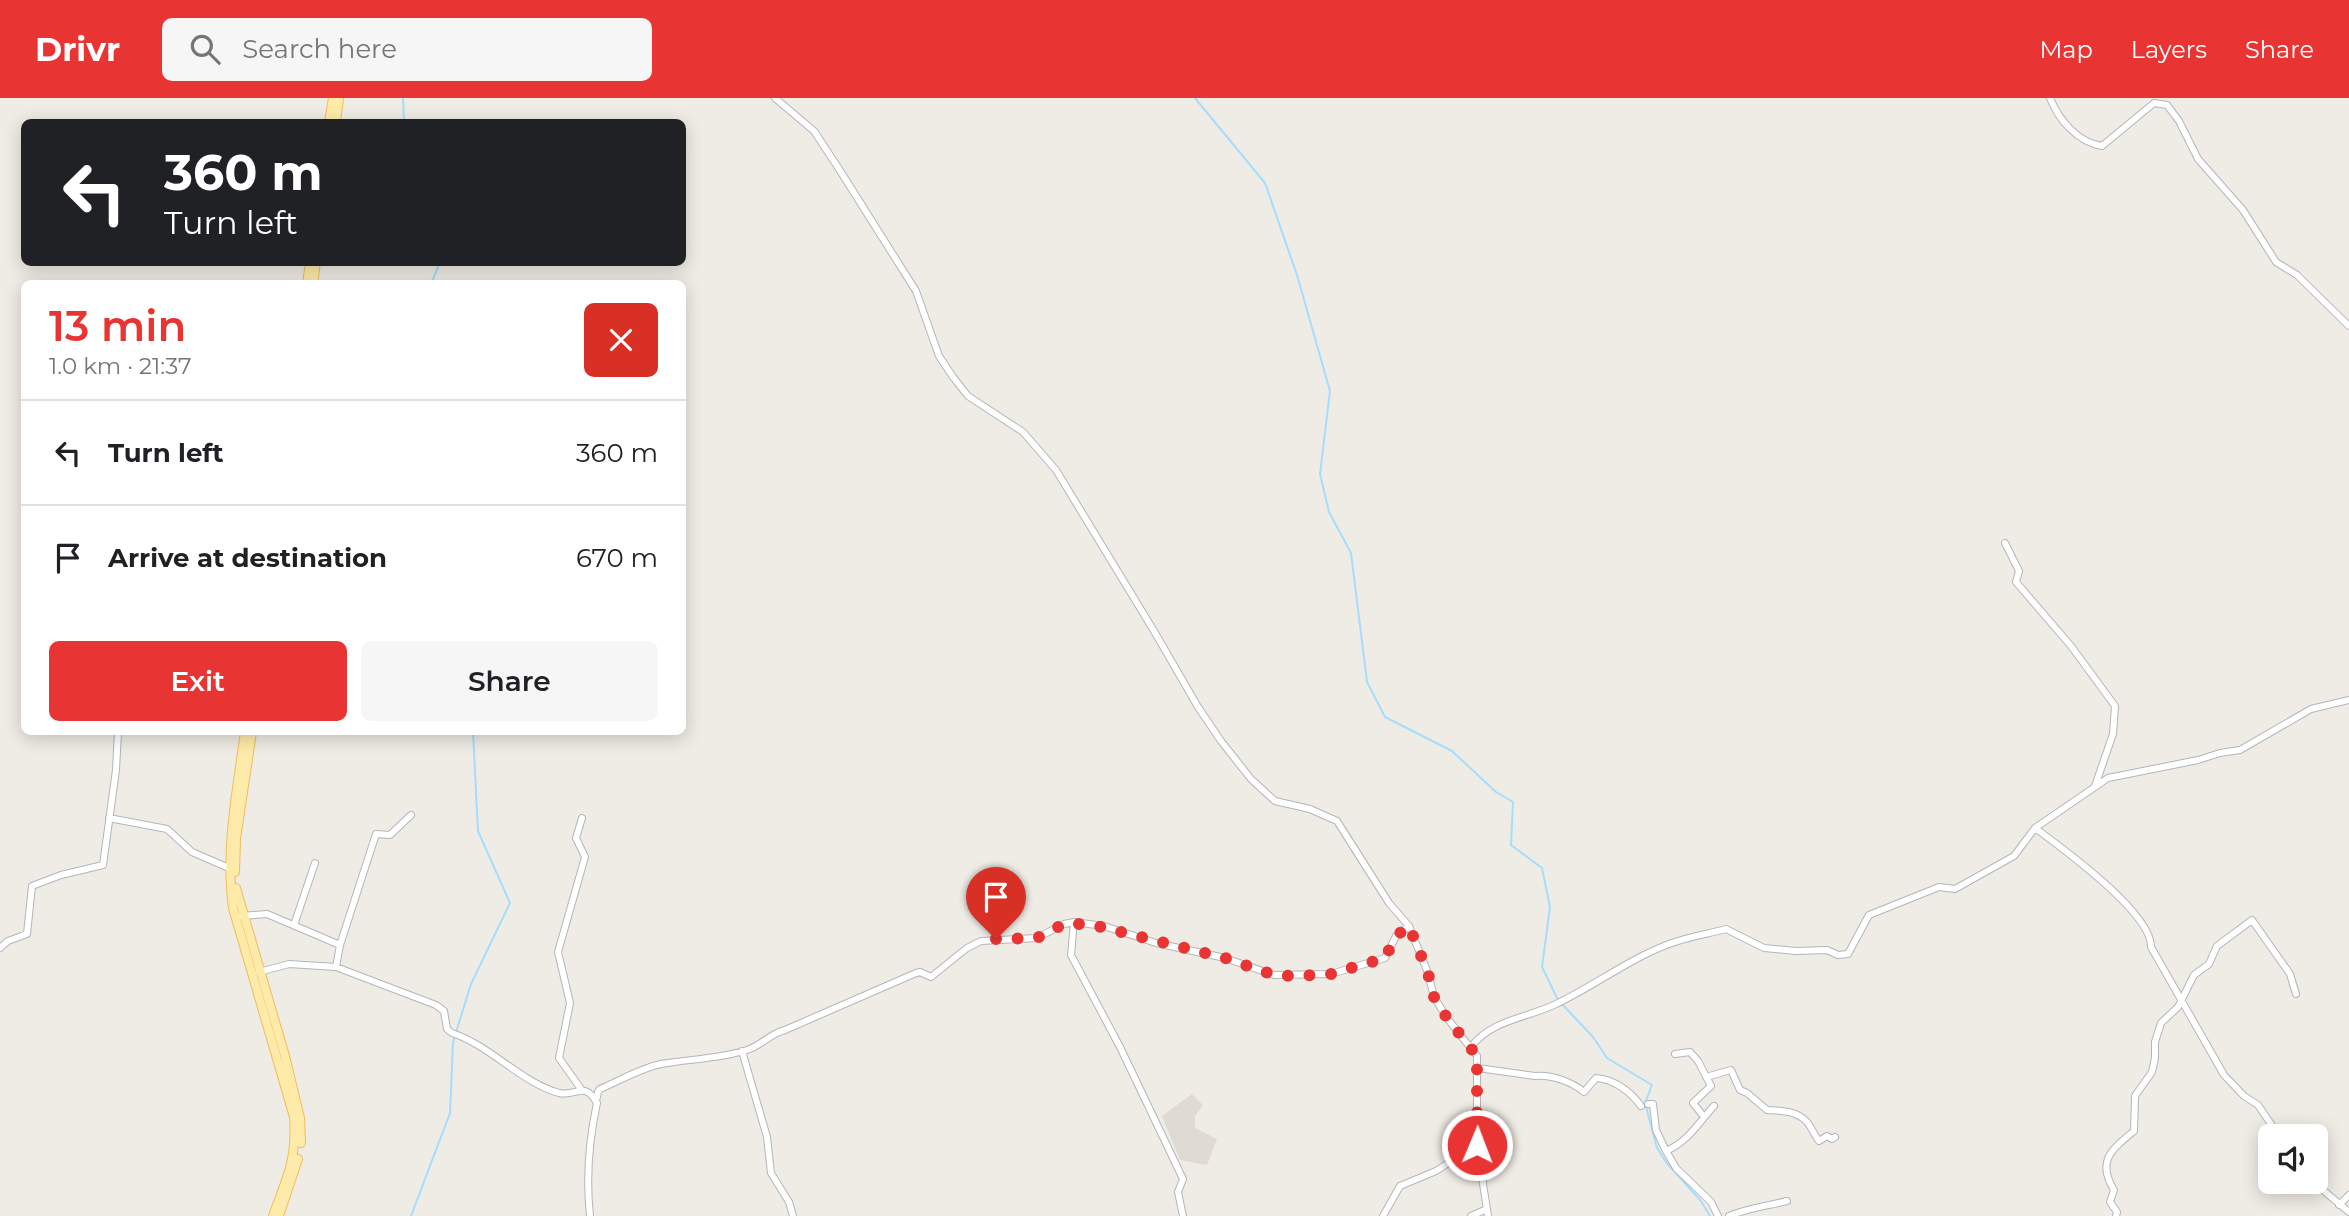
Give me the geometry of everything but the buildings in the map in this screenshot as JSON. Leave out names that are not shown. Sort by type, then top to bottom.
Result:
[{"type":"main road","points":[[330,119],[333,98]]},
{"type":"main road","points":[[336,119],[339,98]]},
{"type":"main road","points":[[245,735],[229,868],[233,908],[293,1117],[295,1142],[293,1161],[273,1216]]},
{"type":"main road","points":[[252,735],[236,839],[236,894],[300,1118],[301,1144],[298,1162],[279,1216]]},
{"type":"street","points":[[775,98],[814,131],[839,169],[916,291],[939,356],[953,377],[968,396],[1023,432],[1056,470],[1221,741],[1251,779],[1275,801],[1310,809],[1337,821],[1389,903],[1409,926],[1428,973],[1434,997],[1477,1056],[1477,1137],[1488,1212],[1471,1216]]},
{"type":"street","points":[[2050,98],[2062,121],[2075,134],[2093,145],[2102,146],[2154,103],[2167,105],[2179,121],[2198,159],[2243,210],[2276,262],[2297,275],[2349,326]]},
{"type":"street","points":[[2005,543],[2019,571],[2016,582],[2071,646],[2115,706],[2113,734],[2095,786]]},
{"type":"street","points":[[1471,1047],[1479,1036],[1503,1023],[1560,1002],[1670,943],[1726,929],[1764,948],[1827,950],[1838,955],[1848,954],[1869,915],[1939,887],[1955,889],[2014,856],[2035,828],[2108,778],[2240,750],[2311,709],[2349,700]]},
{"type":"street","points":[[0,948],[8,941],[27,934],[32,886],[103,865],[116,770],[118,735]]},
{"type":"street","points":[[336,967],[376,834],[390,835],[411,815]]},
{"type":"street","points":[[109,818],[167,829],[192,852],[229,868]]},
{"type":"street","points":[[581,1089],[559,1058],[570,1003],[558,952],[585,857],[576,838],[582,818]]},
{"type":"street","points":[[2035,828],[2086,865],[2133,912],[2151,938],[2151,947],[2224,1075],[2244,1096],[2258,1105],[2271,1124]]},
{"type":"street","points":[[294,925],[315,863]]},
{"type":"street","points":[[242,916],[267,914],[341,945]]},
{"type":"street","points":[[2116,1216],[2117,1212],[2110,1202],[2114,1190],[2106,1178],[2106,1164],[2113,1149],[2134,1131],[2135,1096],[2152,1072],[2155,1042],[2161,1023],[2178,1007],[2194,975],[2209,964],[2217,946],[2252,920],[2290,974],[2296,994]]},
{"type":"street","points":[[590,1216],[588,1192],[592,1125],[600,1089],[658,1064],[742,1051],[767,1040],[775,1032],[916,973],[931,976],[981,940],[1037,938],[1064,924],[1074,922],[1104,926],[1156,943],[1225,958],[1274,975],[1293,976],[1331,974],[1385,958],[1396,936],[1409,926]]},
{"type":"street","points":[[1074,922],[1071,955],[1120,1046],[1173,1155],[1183,1179],[1178,1192],[1183,1216]]},
{"type":"street","points":[[260,972],[289,964],[336,967],[436,1005],[444,1011],[447,1029],[505,1061],[527,1078],[561,1093],[581,1089],[589,1092],[596,1101]]},
{"type":"street","points":[[742,1051],[767,1137],[771,1173],[789,1202],[793,1216]]},
{"type":"street","points":[[1675,1054],[1690,1052],[1711,1086],[1693,1103],[1704,1117]]},
{"type":"street","points":[[1478,1068],[1544,1075],[1555,1080],[1573,1082],[1584,1092],[1596,1078],[1601,1078],[1626,1089],[1644,1105],[1653,1104],[1656,1130],[1666,1151],[1676,1168],[1711,1202],[1718,1216]]},
{"type":"street","points":[[1706,1077],[1731,1070],[1740,1090],[1767,1110],[1777,1109],[1801,1118],[1807,1122],[1819,1141],[1827,1136],[1832,1139],[1835,1137]]},
{"type":"street","points":[[1666,1151],[1691,1135],[1714,1106]]},
{"type":"street","points":[[1383,1216],[1400,1186],[1436,1171],[1459,1156],[1477,1137]]},
{"type":"street","points":[[2328,1194],[2349,1212]]},
{"type":"street","points":[[2339,1205],[2349,1195]]},
{"type":"street","points":[[1729,1216],[1750,1211],[1760,1205],[1787,1201]]},
{"type":"shaded area","points":[[1192,1094],[1203,1105],[1195,1116],[1195,1128],[1217,1139],[1207,1165],[1180,1160],[1162,1116]]},
{"type":"waterway","points":[[403,98],[404,119]]},
{"type":"waterway","points":[[1195,98],[1265,183],[1297,275],[1330,391],[1320,474],[1329,512],[1351,553],[1367,682],[1385,717],[1452,751],[1496,792],[1513,802],[1511,845],[1542,868],[1550,907],[1542,967],[1558,1000]]},
{"type":"waterway","points":[[433,280],[438,266]]},
{"type":"waterway","points":[[411,1216],[450,1113],[453,1042],[471,984],[510,903],[478,831],[473,735]]},
{"type":"waterway","points":[[1562,1004],[1593,1037],[1607,1058],[1652,1085],[1645,1103],[1657,1148],[1701,1201],[1710,1216]]},
{"type":"route","points":[[996,939],[1037,938],[1064,924],[1074,922],[1104,926],[1156,943],[1225,958],[1274,975],[1293,976],[1331,974],[1385,958],[1396,936],[1409,926],[1428,973],[1434,997],[1477,1056],[1477,1145]]}]
